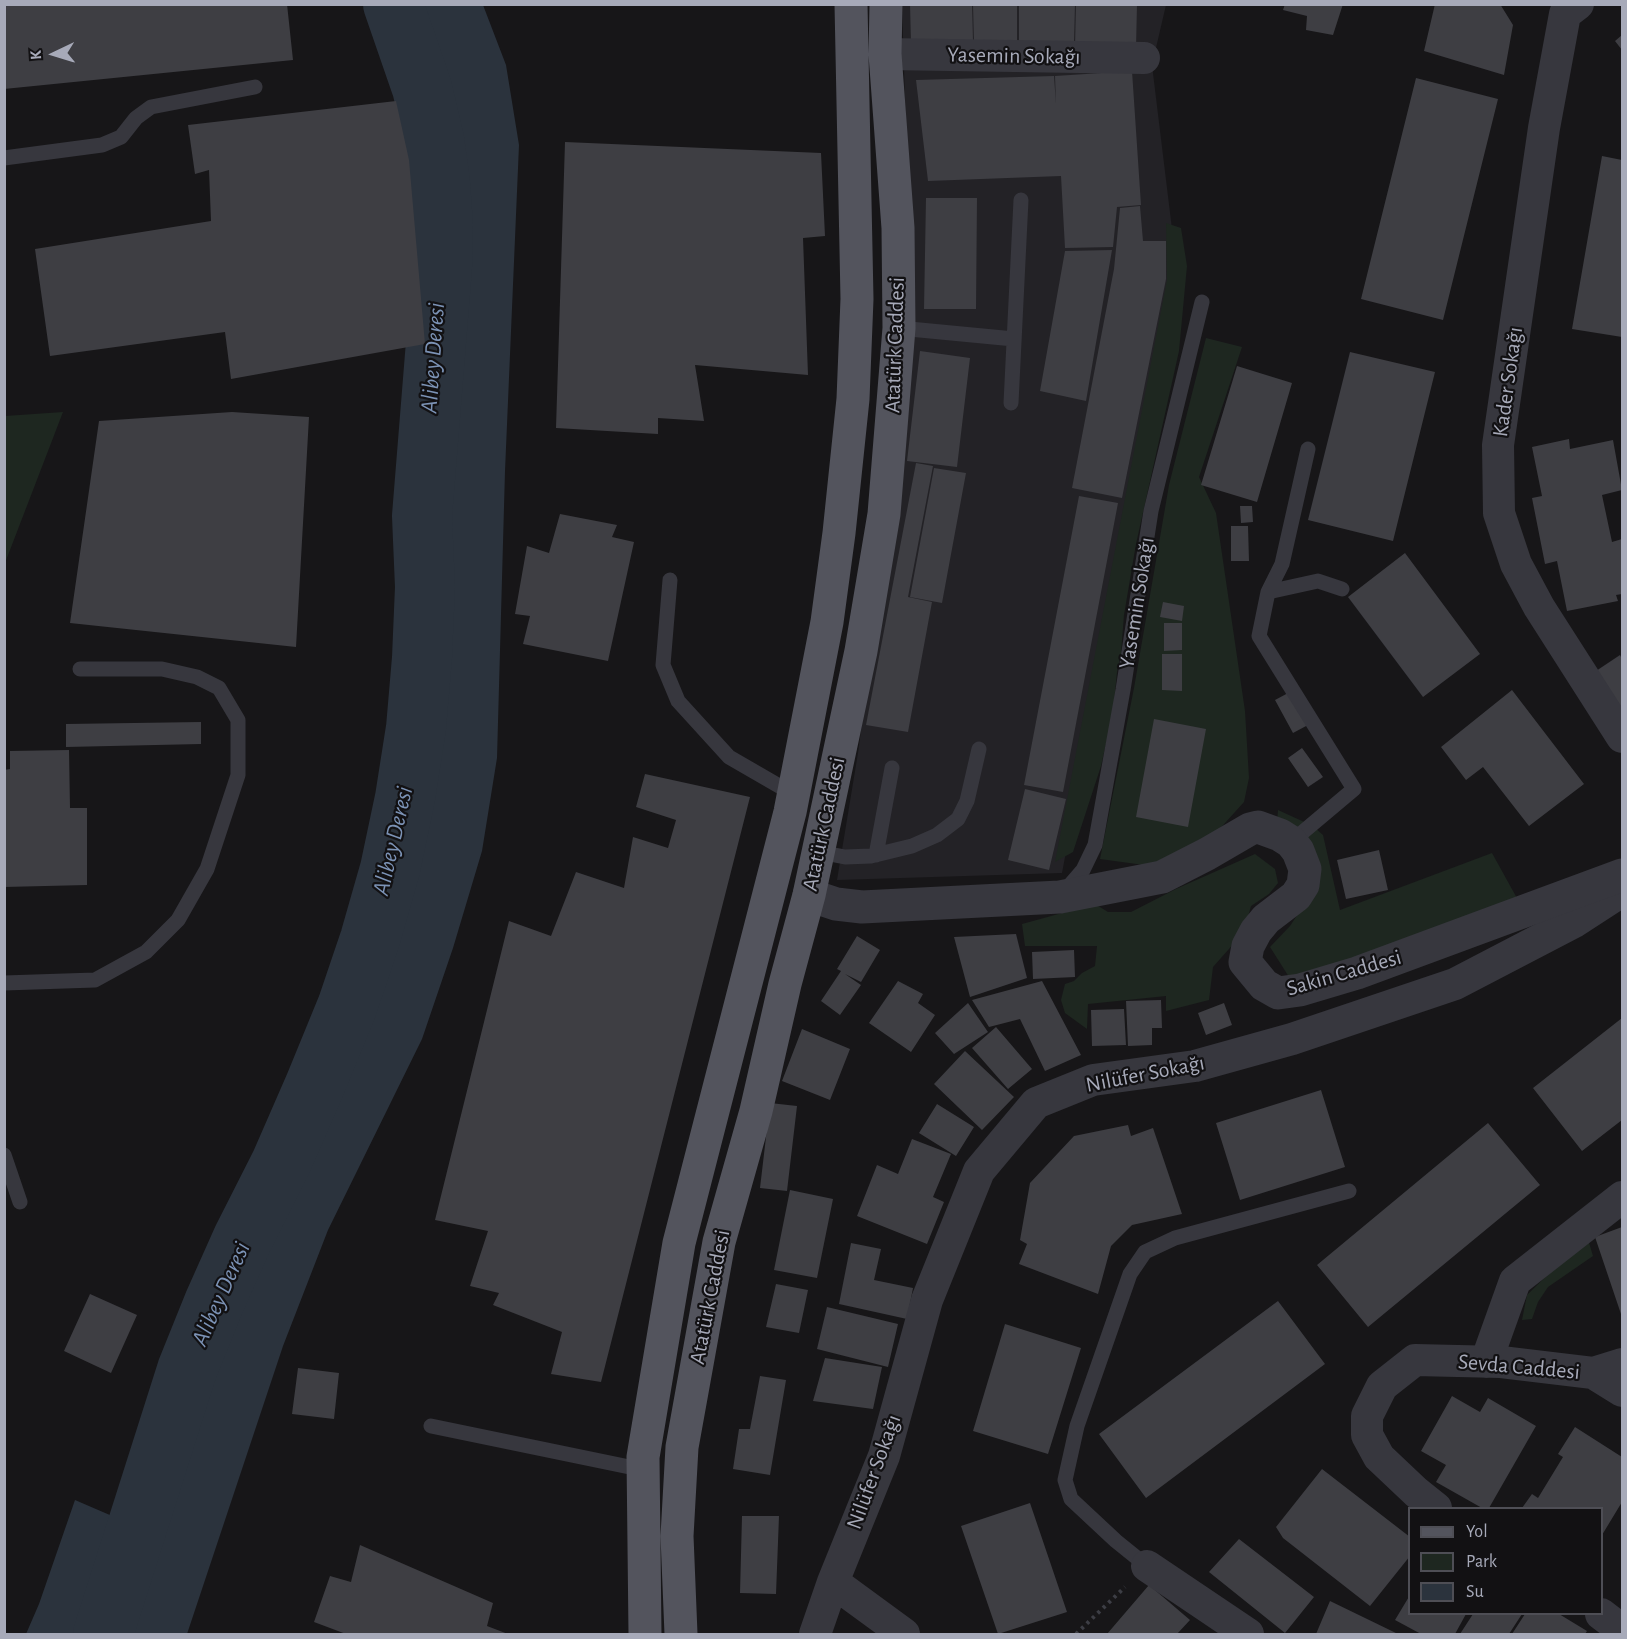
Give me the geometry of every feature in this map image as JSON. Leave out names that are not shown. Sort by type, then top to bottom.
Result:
[{"type":"main road","name":"Atatürk Caddesi","points":[[645,1635],[643,1457],[679,1243],[793,794],[827,622],[853,399],[857,299],[851,4]]},
{"type":"main road","name":"Atatürk Caddesi","points":[[681,1635],[677,1536],[682,1447],[719,1242],[756,1111],[819,852],[861,651],[885,514],[899,328],[898,228],[885,54],[886,4]]},
{"type":"main road","points":[[771,882],[809,895]]},
{"type":"street","name":"Kader Sokağı","points":[[1565,8],[1544,128],[1498,445],[1499,513],[1516,564],[1539,607],[1623,737]]},
{"type":"street","name":"Yasemin Sokağı","points":[[885,54],[1144,58]]},
{"type":"street","points":[[809,895],[836,904],[862,907],[1059,897],[1162,878],[1250,829],[1258,827],[1280,835],[1291,842]]},
{"type":"street","name":"Sakin Caddesi","points":[[1291,842],[1298,851],[1305,869],[1303,885],[1296,896],[1280,907],[1256,932],[1248,946],[1245,962],[1264,985],[1278,993],[1300,990],[1357,973],[1623,875]]},
{"type":"street","name":"Nilüfer Sokağı","points":[[815,1635],[833,1582],[884,1456],[927,1300],[979,1171],[1036,1103],[1093,1080],[1195,1066],[1292,1040],[1455,984],[1574,922],[1623,891]]},
{"type":"street","points":[[1486,1362],[1515,1281],[1623,1197]]},
{"type":"street","name":"Sevda Caddesi","points":[[1434,1507],[1379,1457],[1367,1436],[1367,1416],[1382,1386],[1415,1360],[1486,1362],[1593,1374],[1623,1364]]},
{"type":"street","points":[[1593,1374],[1623,1391]]},
{"type":"street","points":[[1147,1566],[1248,1635]]},
{"type":"street","points":[[833,1582],[904,1635]]},
{"type":"street","points":[[1602,1615],[1623,1630]]},
{"type":"lane","points":[[4,158],[102,145],[121,137],[136,118],[151,107],[255,87]]},
{"type":"lane","points":[[1011,403],[1022,200]]},
{"type":"lane","name":"Yasemin Sokağı","points":[[1059,897],[1083,870],[1095,845],[1123,690],[1151,511],[1202,302]]},
{"type":"lane","points":[[899,328],[1014,339]]},
{"type":"lane","points":[[1291,842],[1354,789],[1260,636],[1268,592],[1282,564],[1308,450]]},
{"type":"lane","points":[[670,580],[663,665],[678,700],[729,757],[793,794]]},
{"type":"lane","points":[[1268,592],[1318,581],[1342,589]]},
{"type":"lane","points":[[4,983],[95,980],[146,952],[178,920],[207,869],[238,775],[238,720],[219,688],[196,677],[162,669],[80,669]]},
{"type":"lane","points":[[819,852],[845,857],[876,855],[912,846],[937,835],[958,819],[967,801],[979,749]]},
{"type":"lane","points":[[876,855],[892,768]]},
{"type":"lane","points":[[4,1155],[20,1202]]},
{"type":"lane","points":[[1147,1566],[1071,1499],[1065,1480],[1077,1426],[1130,1274],[1145,1252],[1175,1238],[1349,1191]]},
{"type":"lane","points":[[431,1426],[644,1470]]},
{"type":"path","points":[[1076,1635],[1147,1566]]},
{"type":"shaded area","points":[[902,5],[1166,5],[1152,65],[1172,229],[1173,283],[1062,873],[837,880],[858,753],[903,414],[910,261]]},
{"type":"green space","points":[[1166,223],[1181,228],[1187,266],[1179,351],[1136,544],[1124,615],[1113,713],[1101,766],[1073,852],[1055,862],[1167,280]]},
{"type":"green space","points":[[1206,338],[1242,347],[1199,477],[1216,513],[1245,711],[1249,778],[1244,802],[1216,833],[1151,866],[1100,859],[1134,688],[1169,485]]},
{"type":"green space","points":[[63,412],[5,563],[5,416]]},
{"type":"green space","points":[[1278,810],[1313,826],[1323,835],[1340,910],[1492,853],[1518,900],[1511,920],[1289,977],[1270,947],[1290,926],[1317,885],[1277,823]]},
{"type":"green space","points":[[1255,854],[1275,869],[1278,883],[1269,894],[1251,906],[1244,932],[1213,967],[1209,1000],[1166,1011],[1166,996],[1088,1004],[1087,1029],[1065,1013],[1061,1000],[1065,984],[1074,981],[1082,973],[1095,966],[1097,946],[1025,946],[1022,924],[1095,904],[1108,912],[1131,912]]},
{"type":"green space","points":[[1587,1236],[1593,1256],[1548,1287],[1538,1302],[1532,1319],[1522,1320],[1527,1295]]},
{"type":"water","points":[[417,5],[483,5],[506,65],[519,145],[505,471],[497,758],[482,851],[453,948],[422,1039],[328,1230],[283,1346],[187,1634],[26,1634],[39,1604],[75,1500],[140,1528],[252,1226],[334,1051],[391,919],[420,799],[451,335],[462,228],[453,136]]},
{"type":"building","points":[[4,4],[287,4],[293,60],[4,89]]},
{"type":"building","points":[[910,4],[972,4],[973,41],[911,43]]},
{"type":"building","points":[[1019,4],[1075,4],[1074,43],[1019,42]]},
{"type":"building","points":[[1076,4],[1137,4],[1136,48],[1075,47]]},
{"type":"building","points":[[1285,4],[1343,4],[1333,35],[1306,30],[1307,16],[1283,10]]},
{"type":"building","points":[[1435,4],[1500,4],[1513,25],[1504,75],[1424,51]]},
{"type":"building","points":[[973,5],[1017,5],[1017,42],[974,42]]},
{"type":"building","points":[[1622,35],[1622,50],[1615,41]]},
{"type":"building","points":[[1132,71],[1141,205],[1117,207],[1113,247],[1065,248],[1061,176],[928,181],[916,80],[1054,76],[1056,104],[1055,76]]},
{"type":"building","points":[[1416,78],[1498,99],[1443,320],[1361,299]]},
{"type":"building","points":[[396,101],[409,160],[425,344],[231,379],[225,332],[50,356],[35,249],[211,221],[209,170],[195,174],[188,125]]},
{"type":"building","points":[[565,142],[821,153],[825,236],[803,238],[808,375],[695,365],[704,421],[658,418],[658,434],[556,428]]},
{"type":"building","points":[[1602,156],[1622,160],[1622,337],[1572,329]]},
{"type":"building","points":[[926,198],[977,198],[976,309],[924,309]]},
{"type":"building","points":[[1140,206],[1143,241],[1166,241],[1166,279],[1122,498],[1072,488],[1114,269],[1120,208]]},
{"type":"building","points":[[1112,250],[1086,401],[1040,391],[1065,251]]},
{"type":"building","points":[[920,351],[970,358],[957,467],[907,461]]},
{"type":"building","points":[[1350,352],[1435,372],[1393,541],[1308,520]]},
{"type":"building","points":[[1237,366],[1292,383],[1257,502],[1201,485]]},
{"type":"building","points":[[232,412],[309,417],[296,647],[70,623],[99,421]]},
{"type":"building","points":[[1569,439],[1570,449],[1613,440],[1622,490],[1602,495],[1612,542],[1622,539],[1622,594],[1616,595],[1618,601],[1567,611],[1557,561],[1545,564],[1532,498],[1542,496],[1532,447]]},
{"type":"building","points":[[916,463],[933,466],[908,597],[932,602],[908,732],[866,725]]},
{"type":"building","points":[[934,468],[966,473],[942,603],[910,597]]},
{"type":"building","points":[[1079,496],[1118,503],[1063,792],[1024,785]]},
{"type":"building","points":[[1240,506],[1252,506],[1253,522],[1241,523]]},
{"type":"building","points":[[560,514],[617,525],[612,537],[634,542],[608,661],[523,644],[530,616],[515,614],[527,546],[549,553]]},
{"type":"building","points":[[1231,526],[1248,526],[1249,561],[1231,561]]},
{"type":"building","points":[[1405,553],[1480,654],[1423,697],[1348,597]]},
{"type":"building","points":[[1163,602],[1184,606],[1182,621],[1160,617]]},
{"type":"building","points":[[1164,623],[1182,623],[1182,650],[1164,651]]},
{"type":"building","points":[[1162,654],[1182,654],[1182,691],[1162,690]]},
{"type":"building","points":[[1620,655],[1622,659],[1622,707],[1617,711],[1593,673]]},
{"type":"building","points":[[1512,690],[1584,784],[1529,826],[1483,767],[1466,780],[1441,747]]},
{"type":"building","points":[[1290,692],[1308,725],[1293,733],[1275,700]]},
{"type":"building","points":[[1154,719],[1206,729],[1188,827],[1136,817]]},
{"type":"building","points":[[201,722],[201,744],[66,747],[66,724]]},
{"type":"building","points":[[1302,748],[1323,777],[1308,787],[1288,758]]},
{"type":"building","points":[[69,750],[70,808],[87,808],[87,885],[4,887],[4,770],[10,769],[10,751]]},
{"type":"building","points":[[645,774],[750,797],[601,1382],[551,1374],[562,1332],[493,1305],[499,1293],[470,1286],[488,1231],[435,1220],[509,921],[551,936],[576,872],[624,888],[633,837],[668,848],[676,820],[636,807]]},
{"type":"building","points":[[1025,789],[1066,799],[1049,870],[1008,860]]},
{"type":"building","points":[[1379,850],[1388,890],[1346,899],[1337,860]]},
{"type":"building","points":[[1016,934],[1027,978],[970,997],[954,937]]},
{"type":"building","points":[[857,936],[880,950],[861,982],[845,974],[861,985],[840,1015],[821,1001],[841,971],[837,969]]},
{"type":"building","points":[[1074,950],[1075,977],[1033,979],[1032,952]]},
{"type":"building","points":[[898,981],[923,994],[918,1003],[935,1015],[911,1052],[869,1023]]},
{"type":"building","points":[[1042,981],[1081,1055],[1045,1071],[1020,1019],[989,1027],[972,1000]]},
{"type":"building","points":[[1161,1000],[1162,1028],[1152,1028],[1152,1045],[1128,1046],[1126,1001]]},
{"type":"building","points":[[968,1003],[988,1032],[954,1054],[935,1033]]},
{"type":"building","points":[[1224,1003],[1232,1025],[1206,1035],[1198,1013]]},
{"type":"building","points":[[1124,1009],[1126,1045],[1092,1046],[1091,1010]]},
{"type":"building","points":[[1622,1018],[1622,1120],[1582,1151],[1533,1088]]},
{"type":"building","points":[[996,1027],[1032,1069],[1008,1089],[972,1048]]},
{"type":"building","points":[[802,1029],[850,1049],[830,1100],[782,1081]]},
{"type":"building","points":[[965,1051],[1014,1097],[982,1130],[934,1084]]},
{"type":"building","points":[[1321,1090],[1345,1167],[1240,1200],[1216,1123]]},
{"type":"building","points":[[770,1103],[797,1106],[787,1191],[760,1188]]},
{"type":"building","points":[[937,1104],[974,1127],[956,1156],[919,1133]]},
{"type":"building","points":[[1488,1123],[1540,1185],[1368,1327],[1317,1265]]},
{"type":"building","points":[[1128,1125],[1131,1136],[1153,1128],[1182,1214],[1132,1225],[1111,1246],[1098,1294],[1019,1264],[1027,1244],[1020,1240],[1030,1183],[1074,1136]]},
{"type":"building","points":[[912,1139],[951,1154],[933,1197],[944,1202],[927,1244],[857,1216],[877,1165],[898,1174]]},
{"type":"building","points":[[790,1190],[833,1199],[817,1278],[774,1270]]},
{"type":"building","points":[[1622,1227],[1622,1317],[1595,1237]]},
{"type":"building","points":[[851,1243],[881,1249],[874,1280],[913,1288],[907,1319],[839,1304]]},
{"type":"building","points":[[776,1284],[808,1290],[799,1333],[766,1327]]},
{"type":"building","points":[[90,1294],[137,1315],[111,1373],[64,1351]]},
{"type":"building","points":[[1278,1301],[1325,1364],[1146,1498],[1099,1434]]},
{"type":"building","points":[[827,1307],[898,1324],[888,1367],[817,1349]]},
{"type":"building","points":[[1005,1324],[1081,1348],[1048,1454],[973,1431]]},
{"type":"building","points":[[825,1358],[882,1367],[873,1409],[813,1401]]},
{"type":"building","points":[[298,1368],[339,1373],[334,1419],[292,1414]]},
{"type":"building","points":[[760,1376],[786,1380],[770,1475],[733,1469],[739,1429],[750,1429]]},
{"type":"building","points":[[1452,1396],[1480,1412],[1488,1398],[1536,1426],[1490,1507],[1480,1507],[1436,1482],[1446,1465],[1421,1451]]},
{"type":"building","points":[[1575,1427],[1622,1457],[1622,1502],[1603,1533],[1603,1507],[1523,1507],[1532,1494],[1538,1498],[1563,1457],[1558,1454]]},
{"type":"building","points":[[1322,1469],[1408,1535],[1408,1558],[1370,1606],[1283,1538],[1276,1527]]},
{"type":"building","points":[[1030,1503],[1067,1612],[998,1634],[961,1526]]},
{"type":"building","points":[[742,1516],[779,1516],[776,1594],[740,1593]]},
{"type":"building","points":[[1239,1539],[1314,1597],[1285,1633],[1209,1572]]},
{"type":"building","points":[[360,1545],[493,1603],[487,1626],[508,1634],[346,1634],[314,1622],[330,1576],[351,1582]]},
{"type":"building","points":[[1149,1585],[1190,1620],[1177,1634],[1107,1634]]},
{"type":"building","points":[[1408,1598],[1408,1615],[1465,1615],[1455,1634],[1421,1634],[1395,1620]]},
{"type":"building","points":[[1330,1601],[1398,1634],[1316,1634]]},
{"type":"building","points":[[1472,1615],[1521,1615],[1509,1634],[1460,1634]]},
{"type":"building","points":[[1524,1615],[1561,1615],[1587,1631],[1585,1634],[1512,1634]]},
{"type":"waterway","name":"Alibey Deresi","points":[[103,1634],[187,1370],[243,1238],[281,1163],[347,1007],[390,869],[405,798],[416,728],[422,658],[425,587],[422,516],[442,268],[443,225],[434,139],[422,88],[393,4]]}]
